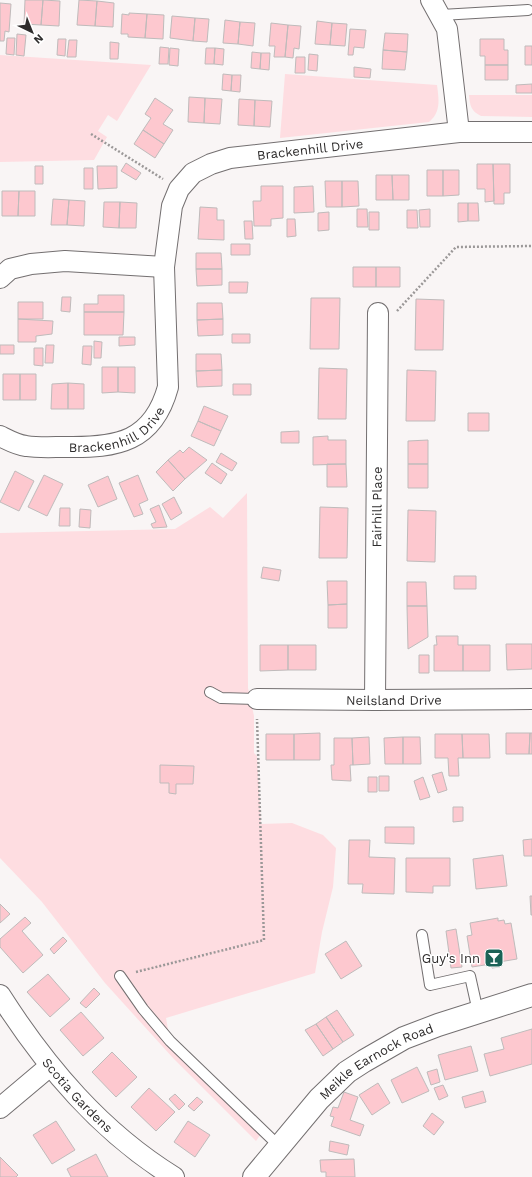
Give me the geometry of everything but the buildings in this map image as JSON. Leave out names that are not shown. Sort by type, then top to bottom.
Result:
[{"type":"street","points":[[436,7],[447,29],[459,132]]},
{"type":"street","name":"Brackenhill Drive","points":[[0,436],[26,446],[92,447],[114,444],[132,438],[151,423],[163,406],[168,387],[164,267],[172,206],[179,189],[193,173],[211,164],[230,158],[459,132],[532,132]]},
{"type":"street","points":[[0,278],[10,269],[31,264],[65,261],[164,267]]},
{"type":"street","name":"Fairhill Place","points":[[375,700],[378,313]]},
{"type":"street","name":"Neilsland Drive","points":[[257,699],[532,699]]},
{"type":"street","name":"Scotia Gardens","points":[[0,995],[50,1066],[93,1114],[148,1161],[174,1177]]},
{"type":"street","name":"Meikle Earnock Road","points":[[254,1177],[319,1099],[347,1072],[404,1038],[438,1025],[532,995]]},
{"type":"street","points":[[0,1108],[50,1066]]},
{"type":"lane","points":[[436,7],[528,10]]},
{"type":"lane","points":[[210,692],[221,698],[257,699]]},
{"type":"lane","points":[[422,935],[430,985],[470,976],[478,1012]]},
{"type":"lane","points":[[120,976],[143,1009],[170,1041],[279,1146]]},
{"type":"path","points":[[91,134],[179,189]]},
{"type":"path","points":[[378,313],[399,310],[456,247],[532,246]]},
{"type":"path","points":[[120,976],[264,940],[257,756],[257,699]]},
{"type":"shaded area","points":[[0,55],[151,65],[117,121],[108,115],[98,131],[107,137],[94,160],[0,162]]},
{"type":"shaded area","points":[[285,74],[437,85],[439,101],[436,114],[429,122],[280,138]]},
{"type":"shaded area","points":[[469,95],[532,95],[532,117],[481,116],[472,108]]},
{"type":"shaded area","points":[[247,493],[248,688],[254,716],[254,753],[257,756],[261,824],[292,823],[323,835],[336,848],[333,887],[322,932],[315,973],[166,1018],[170,1041],[263,1131],[256,1141],[173,1058],[105,983],[42,902],[0,858],[0,533],[175,529],[210,507],[223,518]]},
{"type":"place","name":"Guy's Inn","points":[[494,958]]}]
